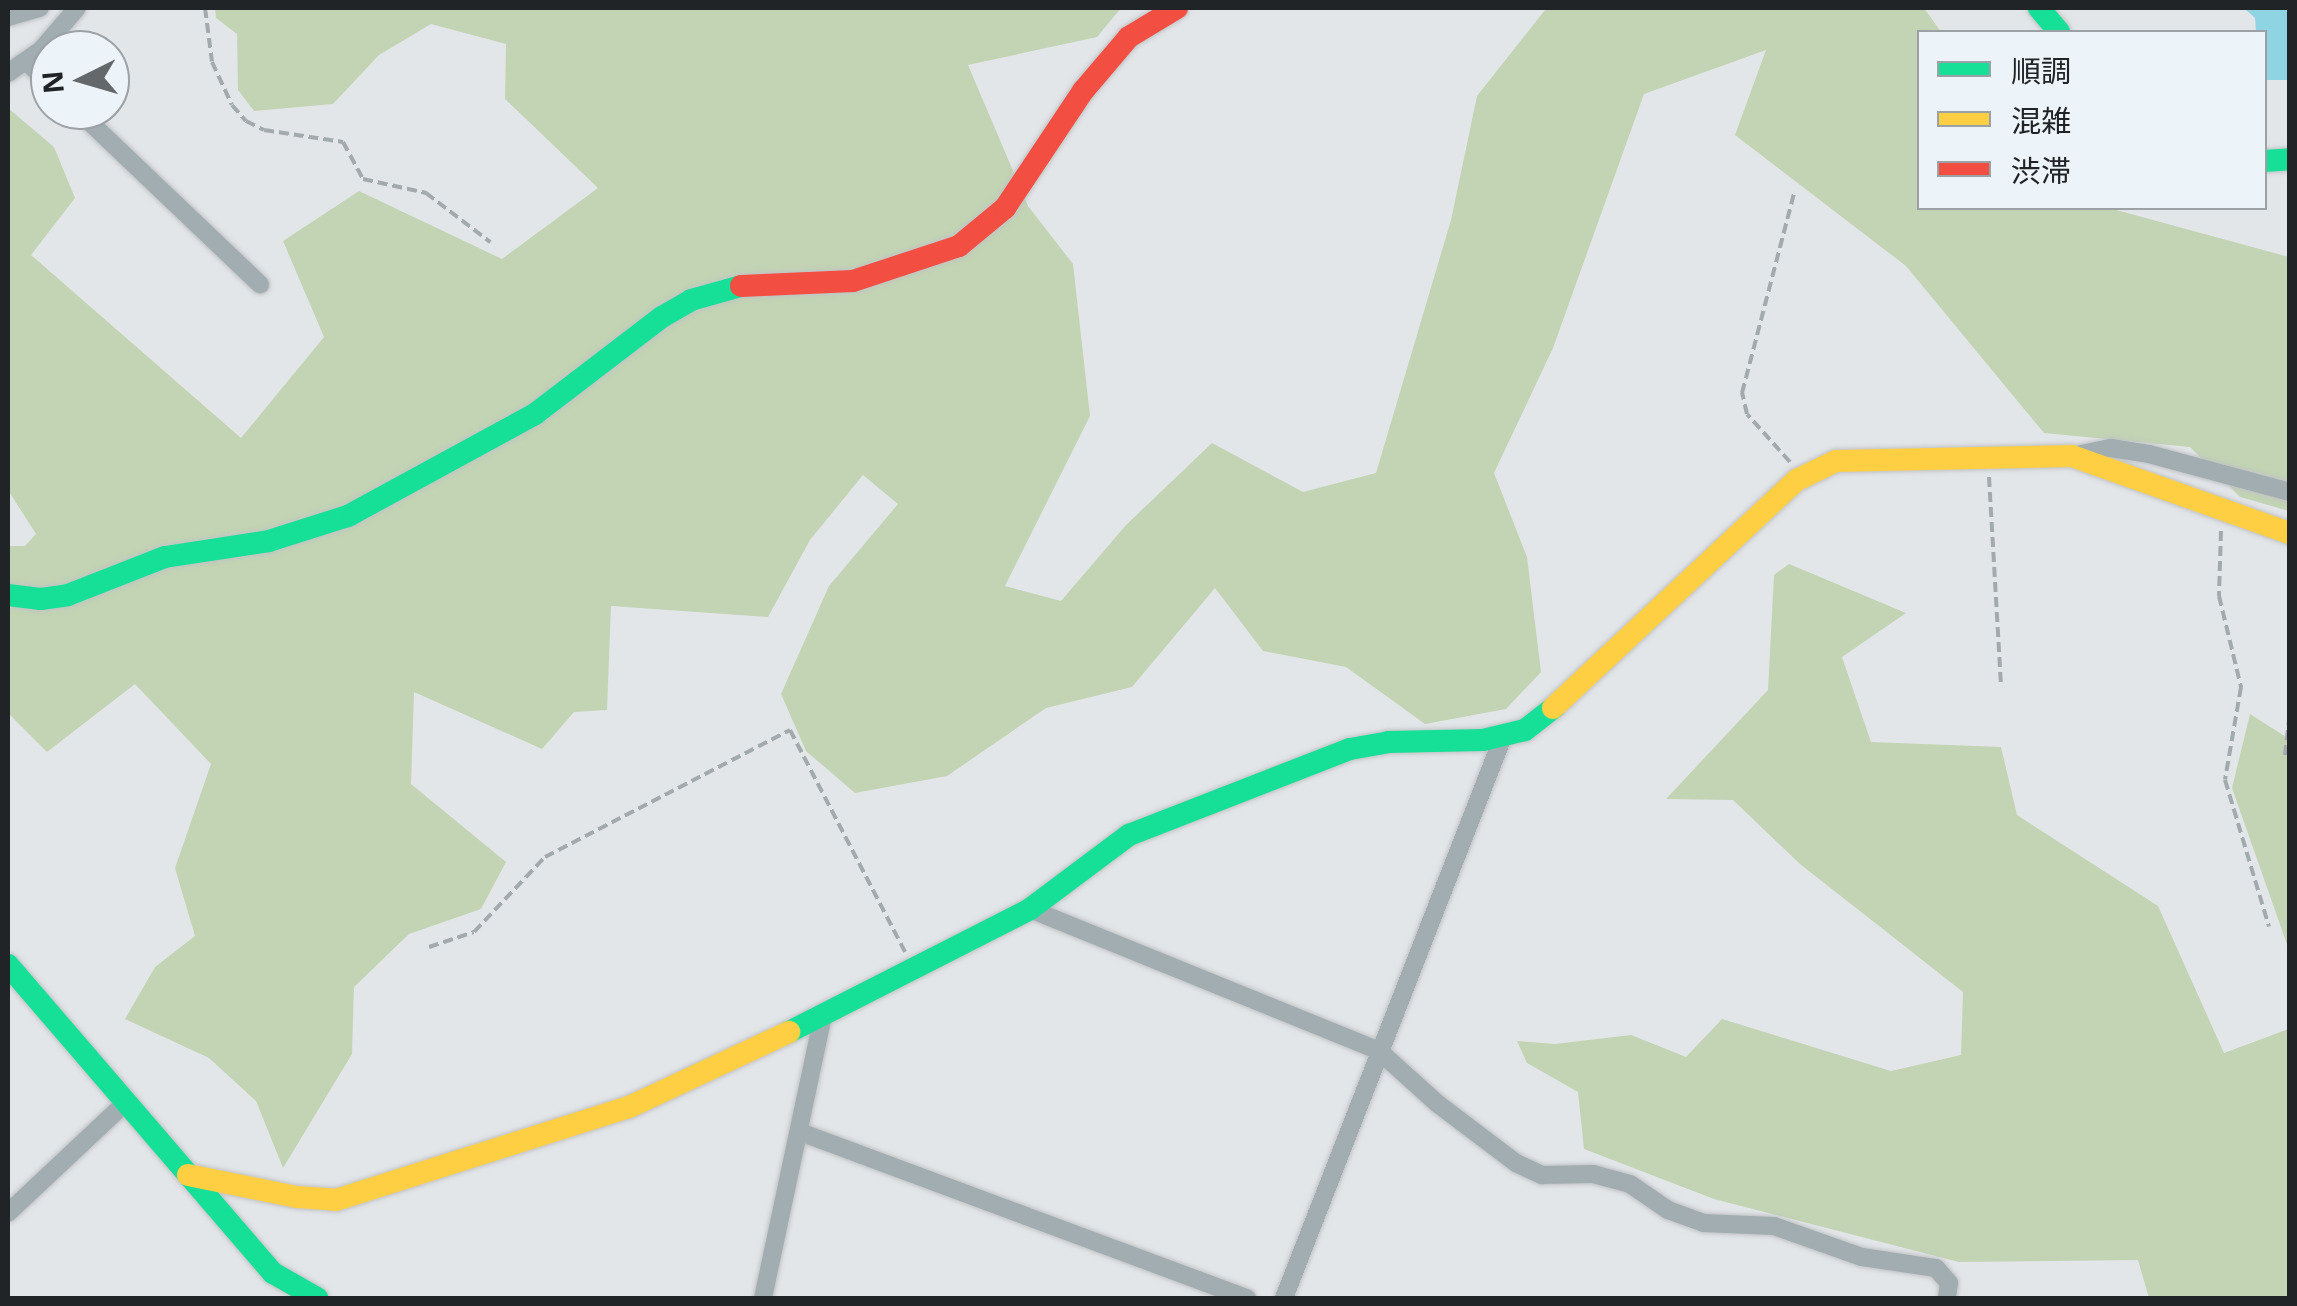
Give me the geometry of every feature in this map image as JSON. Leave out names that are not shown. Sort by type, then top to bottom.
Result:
[{"type":"street","points":[[8,17],[43,8],[72,15]]},
{"type":"street","points":[[8,596],[41,599],[68,594],[165,558],[269,542],[348,516],[535,414],[662,317],[707,293],[732,286],[882,276],[959,246],[1005,208],[1083,90],[1128,37],[1177,8]]},
{"type":"street","points":[[2039,8],[2057,30]]},
{"type":"street","points":[[8,73],[26,62],[72,15]]},
{"type":"street","points":[[26,62],[30,66]]},
{"type":"street","points":[[98,130],[260,284]]},
{"type":"street","points":[[188,1175],[297,1197],[336,1200],[628,1107],[823,1016],[1030,909],[1130,835],[1309,761],[1388,742],[1503,736],[1524,730],[1562,701],[1803,477],[1836,460],[2072,456],[2111,448],[2150,454],[2290,492]]},
{"type":"street","points":[[2072,456],[2290,533]]},
{"type":"street","points":[[1284,1298],[1503,736]]},
{"type":"street","points":[[1030,909],[1378,1050],[1438,1104],[1516,1163],[1542,1175],[1594,1174],[1630,1184],[1668,1210],[1702,1223],[1774,1226],[1862,1257],[1936,1268],[1949,1283],[1947,1298]]},
{"type":"street","points":[[8,966],[274,1273],[317,1298]]},
{"type":"street","points":[[763,1298],[823,1016]]},
{"type":"street","points":[[8,1213],[126,1104]]},
{"type":"street","points":[[800,1132],[1247,1298]]},
{"type":"path","points":[[205,8],[212,62],[232,105],[246,121],[274,132],[344,142],[363,180],[426,193],[490,242]]},
{"type":"path","points":[[1794,194],[1742,393],[1748,414],[1803,477]]},
{"type":"path","points":[[1988,455],[2001,687]]},
{"type":"path","points":[[2221,506],[2220,596],[2241,687],[2225,780],[2268,926]]},
{"type":"path","points":[[2286,755],[2290,712]]},
{"type":"path","points":[[429,947],[474,932],[546,857],[790,730],[914,969]]},
{"type":"green space","points":[[215,8],[1121,8],[1097,37],[968,65],[1028,206],[1073,264],[1090,416],[1005,586],[1061,601],[1126,525],[1212,443],[1303,492],[1376,473],[1451,220],[1477,96],[1545,10],[1924,8],[1940,30],[1917,30],[1917,210],[2116,210],[2289,257],[2289,511],[2240,497],[2190,447],[2044,433],[1906,266],[1735,135],[1766,50],[1644,94],[1553,348],[1494,473],[1527,557],[1541,672],[1506,709],[1425,724],[1346,667],[1263,651],[1215,588],[1132,687],[1046,708],[947,776],[855,793],[806,751],[781,694],[829,586],[898,504],[863,475],[810,540],[768,617],[611,606],[607,710],[574,712],[542,749],[414,692],[411,784],[506,862],[481,909],[409,934],[354,987],[352,1054],[283,1168],[256,1101],[209,1058],[125,1019],[155,967],[195,936],[175,868],[211,764],[135,684],[47,752],[8,713],[8,546],[25,546],[36,534],[8,490],[8,108],[54,147],[75,198],[31,255],[241,438],[324,337],[283,241],[359,191],[502,259],[598,188],[505,99],[506,44],[431,24],[379,55],[333,104],[254,111],[238,90],[237,34],[216,18]]},
{"type":"green space","points":[[1789,564],[1906,613],[1842,657],[1871,742],[2001,747],[2017,815],[2158,906],[2224,1053],[2289,1029],[2289,1298],[2149,1298],[2138,1260],[1959,1262],[1714,1199],[1584,1149],[1578,1092],[1527,1063],[1517,1041],[1555,1044],[1631,1035],[1686,1057],[1722,1019],[1891,1071],[1961,1055],[1963,992],[1800,864],[1733,800],[1666,799],[1768,690],[1774,575]]},
{"type":"green space","points":[[2250,714],[2289,739],[2289,950],[2232,788]]},
{"type":"water","points":[[2244,8],[2289,8],[2289,80],[2267,80],[2267,30],[2256,30],[2255,18]]},
{"type":"traffic: fast","points":[[2039,8],[2057,30]]},
{"type":"traffic: fast","points":[[2267,161],[2290,159]]},
{"type":"traffic: fast","points":[[8,595],[41,599],[68,595],[165,557],[269,541],[348,516],[535,414],[662,317],[691,300],[741,286]]},
{"type":"traffic: fast","points":[[789,1032],[1030,909],[1129,835],[1350,749],[1388,742],[1483,740],[1525,730],[1553,708]]},
{"type":"traffic: fast","points":[[8,965],[273,1273],[317,1298]]},
{"type":"traffic: slow","points":[[1553,708],[1797,480],[1836,461],[2072,456],[2290,533]]},
{"type":"traffic: slow","points":[[188,1175],[297,1197],[336,1200],[629,1107],[789,1032]]},
{"type":"traffic: jam","points":[[741,286],[853,281],[959,246],[1005,208],[1083,91],[1129,37],[1177,8]]}]
